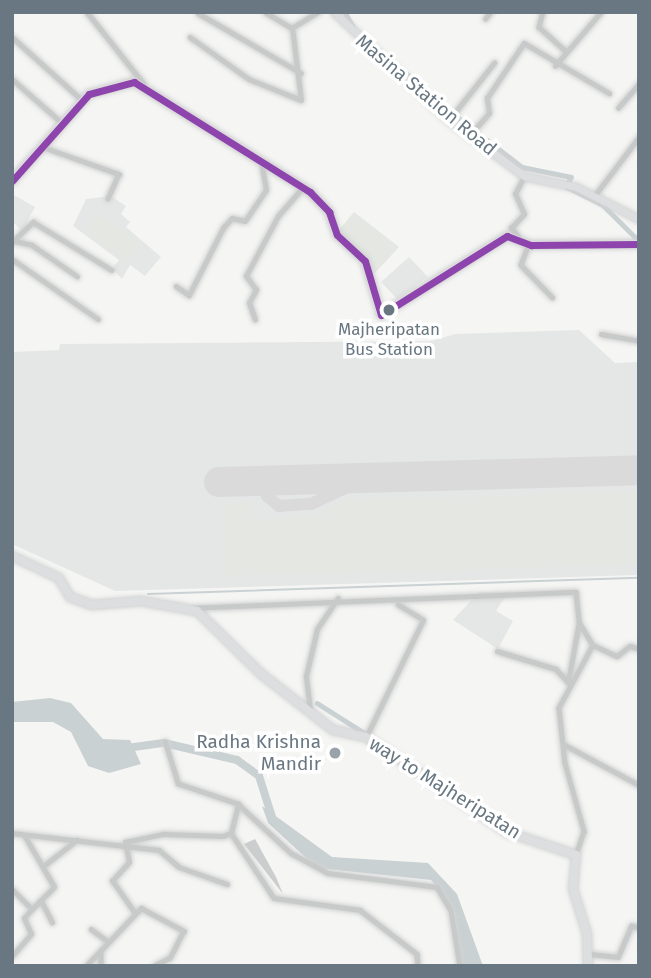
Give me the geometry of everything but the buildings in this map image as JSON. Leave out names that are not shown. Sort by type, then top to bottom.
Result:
[{"type":"main road","points":[[12,181],[82,100],[110,83],[144,84],[303,186],[329,212],[337,235],[365,261],[381,315],[501,239],[519,238],[529,244],[639,244]]},
{"type":"main road","name":"way to Majheripatan","points":[[12,556],[60,578],[70,597],[92,605],[141,601],[188,609],[216,624],[260,673],[333,730],[366,737],[507,832],[576,855]]},
{"type":"main road","points":[[576,855],[575,901],[590,954],[588,966]]},
{"type":"street","points":[[87,12],[144,84]]},
{"type":"street","points":[[190,37],[249,79],[301,100],[301,73],[292,29],[265,12]]},
{"type":"street","points":[[292,29],[318,12]]},
{"type":"street","points":[[485,19],[490,12]]},
{"type":"street","points":[[543,12],[539,27],[566,51]]},
{"type":"street","points":[[555,65],[601,12]]},
{"type":"street","points":[[198,13],[301,73]]},
{"type":"street","name":"Masina Station Road","points":[[336,13],[449,120],[524,176],[595,195],[639,219]]},
{"type":"street","points":[[12,37],[82,100]]},
{"type":"street","points":[[470,135],[489,113],[487,98],[521,44],[609,93]]},
{"type":"street","points":[[449,120],[494,63]]},
{"type":"street","points":[[12,79],[62,123]]},
{"type":"street","points":[[618,108],[639,84]]},
{"type":"street","points":[[595,195],[639,137]]},
{"type":"street","points":[[42,146],[120,174],[108,199]]},
{"type":"street","points":[[176,286],[189,295],[223,228],[232,218],[245,222],[266,190],[262,161]]},
{"type":"street","points":[[519,238],[511,228],[524,214],[515,194],[524,176]]},
{"type":"street","points":[[255,320],[249,302],[256,290],[246,276],[278,216],[303,186]]},
{"type":"street","points":[[14,242],[33,222],[112,270]]},
{"type":"street","points":[[14,242],[32,245],[77,276]]},
{"type":"street","points":[[529,244],[521,265],[552,297]]},
{"type":"street","points":[[12,259],[98,319]]},
{"type":"street","points":[[601,334],[639,341]]},
{"type":"street","points":[[188,609],[193,603],[574,592],[579,622],[568,682],[559,708],[562,744],[584,831],[576,855]]},
{"type":"street","points":[[310,710],[306,676],[317,629],[338,597]]},
{"type":"street","points":[[366,737],[423,620],[398,605]]},
{"type":"street","points":[[579,622],[593,645],[617,656],[630,646],[639,649]]},
{"type":"street","points":[[568,682],[593,645]]},
{"type":"street","points":[[498,651],[556,670],[568,682]]},
{"type":"street","points":[[165,743],[178,784],[238,804],[291,853],[328,873],[437,887],[451,910],[460,966]]},
{"type":"street","points":[[562,744],[639,785]]},
{"type":"street","points":[[238,804],[230,833],[274,898],[297,906],[360,910],[417,954],[418,966]]},
{"type":"street","points":[[12,834],[125,842],[230,833]]},
{"type":"street","points":[[12,956],[31,934],[24,918],[55,884],[46,864],[25,837]]},
{"type":"street","points":[[46,864],[77,840]]},
{"type":"street","points":[[125,842],[159,850],[179,867],[227,884]]},
{"type":"street","points":[[125,842],[129,862],[112,881],[134,912]]},
{"type":"street","points":[[12,889],[32,909]]},
{"type":"street","points":[[41,900],[51,922]]},
{"type":"street","points":[[86,966],[101,950],[106,940],[134,912],[154,911],[184,931],[170,958],[155,966]]},
{"type":"street","points":[[590,954],[618,957],[631,926],[639,927]]},
{"type":"street","points":[[91,929],[106,940]]},
{"type":"street","points":[[101,950],[102,966]]},
{"type":"shaded area","points":[[12,194],[35,207],[22,231],[12,221]]},
{"type":"shaded area","points":[[111,196],[126,206],[121,214],[130,222],[126,227],[161,257],[145,276],[130,265],[122,279],[112,268],[119,260],[73,226],[86,199]]},
{"type":"shaded area","points":[[354,212],[399,247],[374,274],[339,230]]},
{"type":"shaded area","points":[[98,213],[139,241],[127,260],[85,232]]},
{"type":"shaded area","points":[[409,257],[428,277],[397,299],[381,282]]},
{"type":"shaded area","points":[[579,330],[615,363],[639,362],[639,575],[115,591],[12,544],[12,352],[59,350],[60,344],[431,341],[455,334]]},
{"type":"shaded area","points":[[639,492],[639,565],[224,576],[222,504],[253,502],[254,519],[316,518],[345,500]]},
{"type":"shaded area","points":[[479,592],[508,592],[496,611],[513,621],[498,649],[453,620]]},
{"type":"shaded area","points":[[50,698],[71,703],[103,739],[130,740],[141,764],[109,773],[88,766],[71,732],[53,722],[12,722],[12,702]]},
{"type":"shaded area","points":[[262,806],[332,857],[428,863],[457,894],[483,966],[462,966],[454,910],[431,880],[317,868],[268,823]]},
{"type":"waterway","points":[[345,12],[354,28]]},
{"type":"waterway","points":[[371,43],[453,113]]},
{"type":"waterway","points":[[455,115],[472,128]]},
{"type":"waterway","points":[[477,132],[522,167],[571,177],[567,187],[603,205],[639,241]]},
{"type":"waterway","points":[[148,594],[639,578]]},
{"type":"waterway","points":[[317,703],[393,751]]},
{"type":"waterway","points":[[127,748],[164,743],[237,760],[259,776],[272,817]]},
{"type":"waterway","points":[[414,766],[468,801]]},
{"type":"taxiway","points":[[309,479],[278,472],[266,483],[267,496],[279,506],[311,504],[367,478]]},
{"type":"runway","points":[[219,482],[639,470]]},
{"type":"transit line","points":[[12,181],[89,94],[134,82],[310,192],[329,212],[337,235],[365,261],[381,315],[507,236],[531,245],[639,244]]},
{"type":"place","name":"Majheripatan Bus Station","points":[[389,310]]},
{"type":"place","name":"Radha Krishna Mandir","points":[[335,753]]}]
